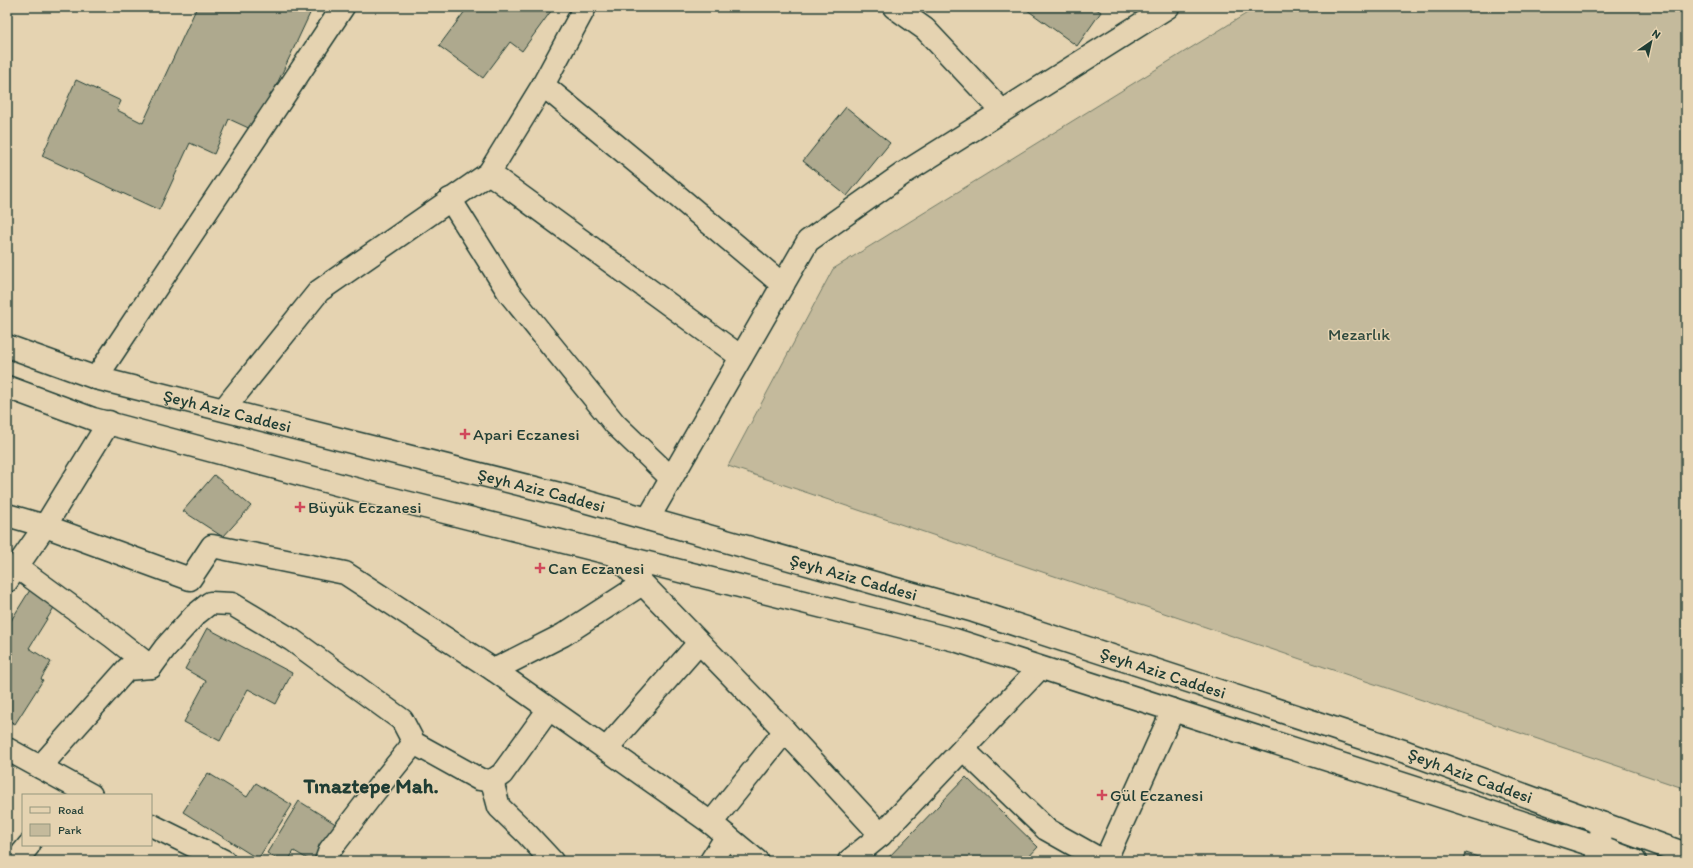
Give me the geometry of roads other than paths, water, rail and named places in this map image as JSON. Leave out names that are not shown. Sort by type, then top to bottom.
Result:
[{"type":"street","points":[[96,378],[343,7]]},
{"type":"street","points":[[224,409],[319,291],[450,199],[490,174],[543,85],[585,7]]},
{"type":"street","points":[[894,7],[925,29],[1002,111]]},
{"type":"street","points":[[648,519],[808,241],[904,173],[1168,7]]},
{"type":"street","points":[[543,85],[669,188],[783,285]]},
{"type":"street","points":[[490,174],[741,357]]},
{"type":"street","points":[[450,199],[508,293],[615,424],[671,478]]},
{"type":"street","name":"Şeyh Aziz Caddesi","points":[[7,346],[96,378],[559,494],[974,611],[1406,752],[1686,854]]},
{"type":"street","name":"Şeyh Aziz Caddesi","points":[[7,387],[94,419],[378,495],[954,640],[1173,710],[1598,854],[1635,861]]},
{"type":"street","points":[[108,422],[45,526],[12,574],[113,637],[151,667]]},
{"type":"street","points":[[7,515],[45,526],[190,579],[212,546],[345,574],[494,670],[719,830],[757,861]]},
{"type":"street","points":[[614,554],[785,731],[881,835]]},
{"type":"street","points":[[494,670],[563,635],[642,584]]},
{"type":"street","points":[[40,767],[127,669],[151,667],[165,648],[195,615],[210,603],[232,604],[292,640],[402,720],[414,744],[479,780],[492,781],[502,774],[549,709]]},
{"type":"street","points":[[606,749],[700,643]]},
{"type":"street","points":[[854,860],[881,835],[1040,668]]},
{"type":"street","points":[[963,749],[1046,828],[1104,861],[1173,710]]},
{"type":"street","points":[[711,861],[719,830],[785,731]]},
{"type":"street","points":[[326,861],[330,850],[339,838],[414,744]]},
{"type":"street","points":[[7,749],[40,767],[79,792]]},
{"type":"street","points":[[492,781],[498,807],[526,833],[552,861]]},
{"type":"street","points":[[1598,854],[1603,824]]},
{"type":"street","points":[[152,825],[224,861]]},
{"type":"street","points":[[16,861],[28,846]]},
{"type":"place","name":"Apari Eczanesi","points":[[465,434]]},
{"type":"place","name":"Büyük Eczanesi","points":[[300,507]]},
{"type":"place","name":"Can Eczanesi","points":[[540,568]]},
{"type":"place","name":"Gül Eczanesi","points":[[1102,795]]},
{"type":"district","name":"Tınaztepe Mah.","points":[[371,785]]},
{"type":"park label","name":"Mezarlık","points":[[1359,334]]}]
